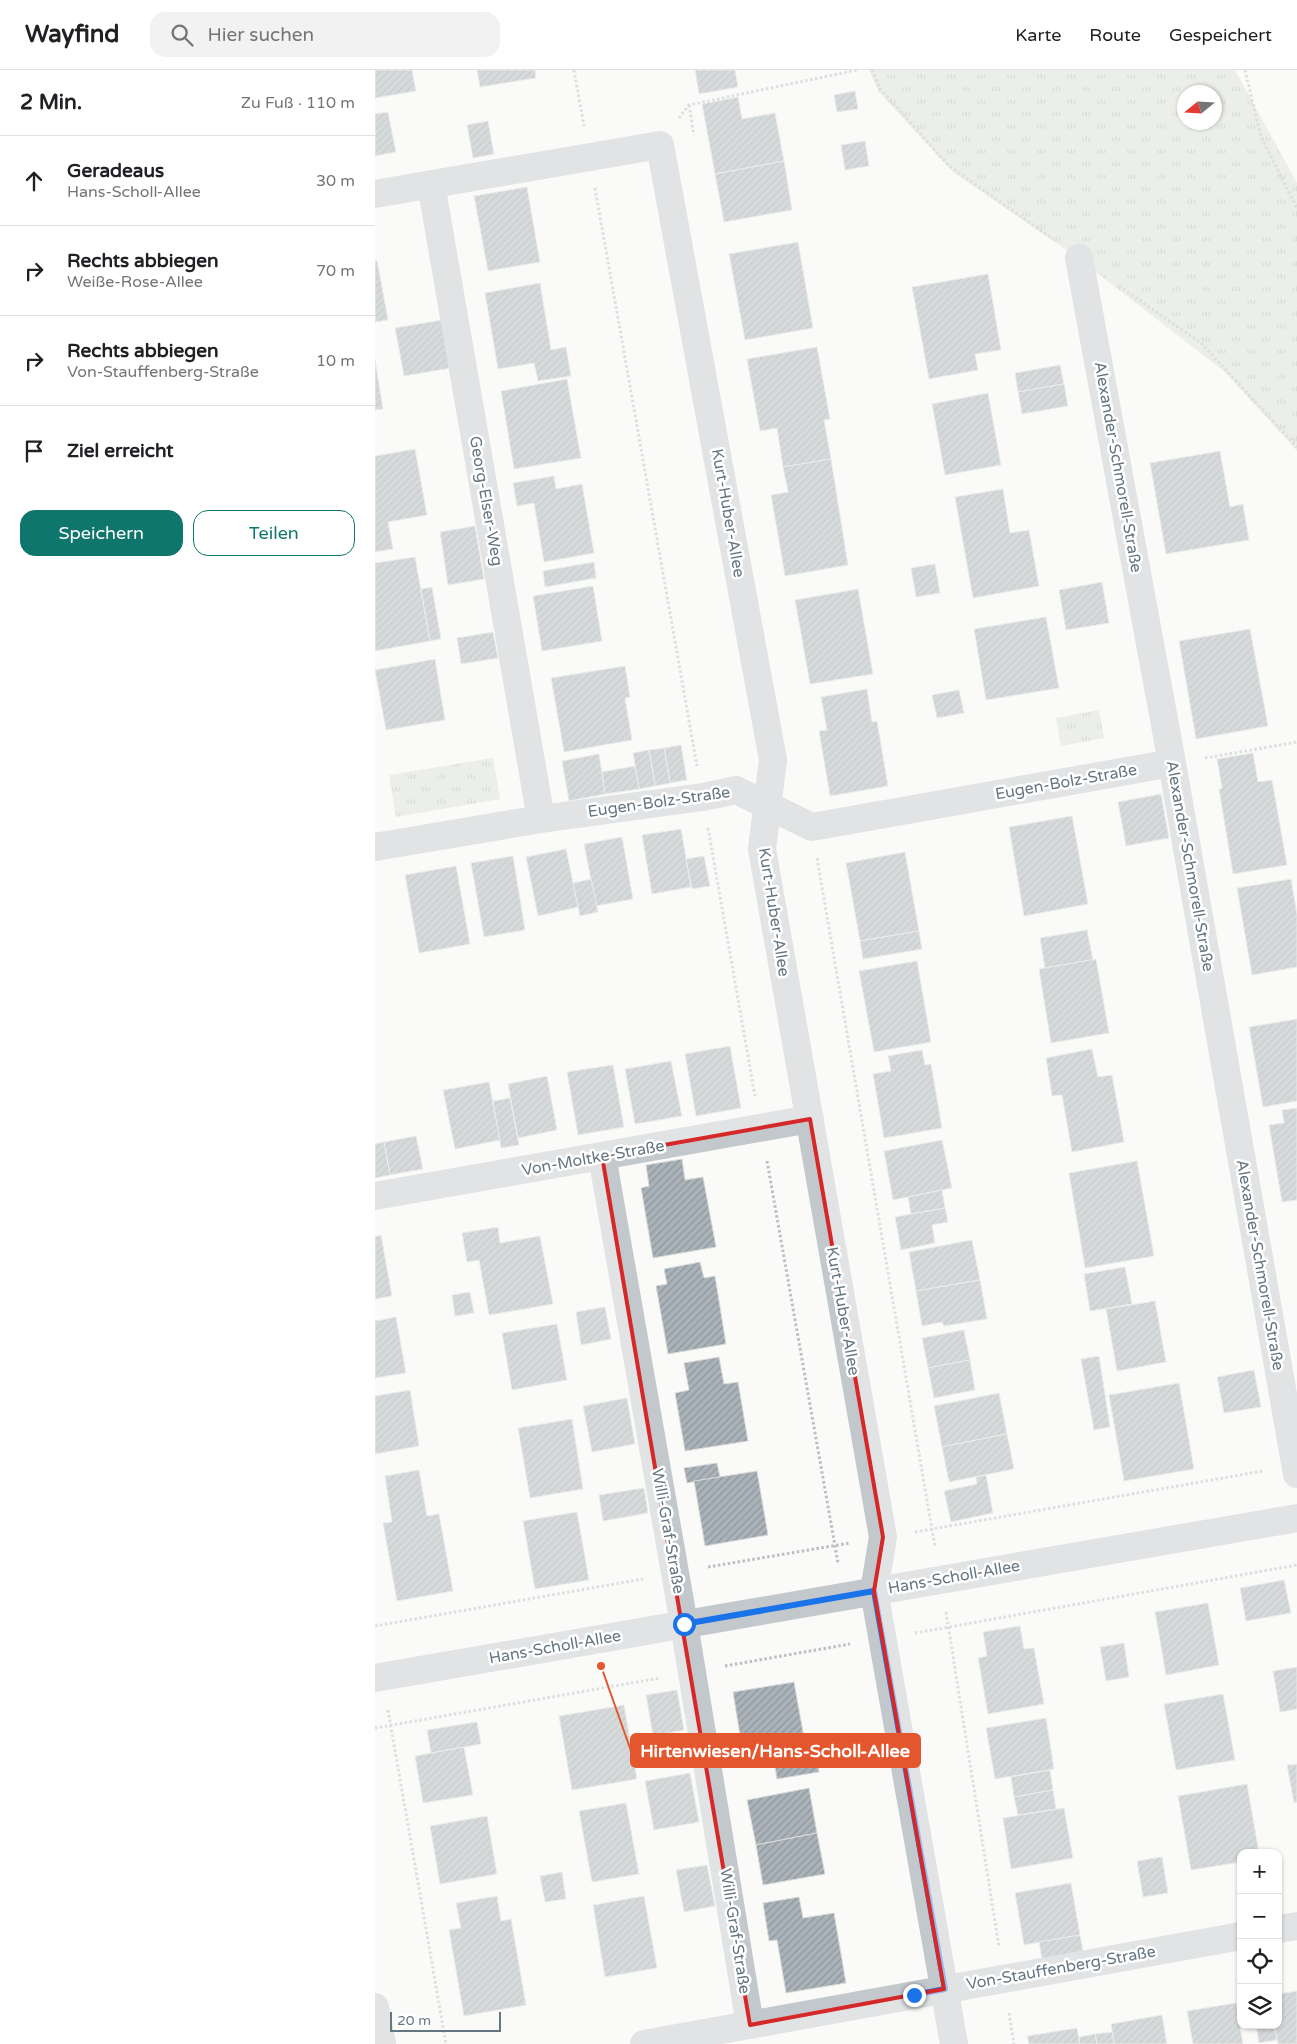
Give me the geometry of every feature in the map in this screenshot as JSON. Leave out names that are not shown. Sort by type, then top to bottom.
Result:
[{"type":"street","points":[[375,194],[660,145]]},
{"type":"street","name":"Kurt-Huber-Allee","points":[[660,145],[773,760],[762,848],[883,1537],[874,1591]]},
{"type":"street","name":"Georg-Elser-Weg","points":[[431,184],[541,819]]},
{"type":"street","name":"Alexander-Schmorell-Straße","points":[[1079,258],[1172,763],[1296,1470]]},
{"type":"street","name":"Eugen-Bolz-Straße","points":[[375,848],[541,819],[736,790],[812,827],[1172,763]]},
{"type":"street","name":"Von-Moltke-Straße","points":[[375,1196],[810,1119]]},
{"type":"street","name":"Willi-Graf-Straße","points":[[602,1156],[684,1624],[750,2025]]},
{"type":"street","name":"Hans-Scholl-Allee","points":[[378,1677],[1297,1518]]},
{"type":"street","points":[[874,1591],[954,2044]]},
{"type":"street","points":[[1282,1928],[1297,1926]]},
{"type":"street","name":"Von-Stauffenberg-Straße","points":[[644,2044],[1237,1937]]},
{"type":"street","points":[[375,2007],[382,2044]]},
{"type":"path","points":[[574,70],[589,157]]},
{"type":"path","points":[[660,145],[689,105],[857,70]]},
{"type":"path","points":[[1245,70],[1261,137],[1297,208]]},
{"type":"path","points":[[689,105],[695,144]]},
{"type":"path","points":[[1172,763],[1297,742]]},
{"type":"path","points":[[812,827],[949,1627],[1014,2044]]},
{"type":"path","points":[[375,1626],[883,1537],[1296,1470]]},
{"type":"path","points":[[375,1728],[1297,1565]]},
{"type":"path","points":[[378,1677],[390,1725],[446,2044]]},
{"type":"highlighted area","points":[[810,1119],[883,1537],[874,1591],[944,1989],[750,2025],[602,1156]]},
{"type":"green space","points":[[869,70],[1235,70],[1297,183],[1297,451],[1225,372],[1078,258],[953,172],[879,92]]},
{"type":"green space","points":[[1099,710],[1104,738],[1061,746],[1056,718]]},
{"type":"green space","points":[[493,758],[500,799],[396,817],[389,775]]},
{"type":"building","points":[[375,70],[412,70],[416,91],[375,98]]},
{"type":"building","points":[[477,70],[535,70],[536,78],[480,87]]},
{"type":"building","points":[[695,70],[735,70],[738,87],[699,94]]},
{"type":"building","points":[[855,91],[858,109],[837,112],[834,95]]},
{"type":"building","points":[[738,97],[742,119],[775,113],[784,161],[715,174],[702,104]]},
{"type":"building","points":[[388,112],[396,152],[375,156],[375,114]]},
{"type":"building","points":[[488,121],[494,154],[473,158],[467,125]]},
{"type":"building","points":[[865,141],[869,166],[845,170],[841,145]]},
{"type":"building","points":[[784,161],[792,210],[724,222],[715,174]]},
{"type":"building","points":[[527,187],[540,262],[488,271],[474,196]]},
{"type":"building","points":[[798,242],[813,328],[745,340],[729,254]]},
{"type":"building","points":[[377,260],[388,320],[375,322],[375,261]]},
{"type":"building","points":[[988,274],[1001,350],[975,354],[978,370],[929,379],[912,287]]},
{"type":"building","points":[[540,283],[551,350],[566,347],[571,376],[538,381],[534,363],[498,369],[485,293]]},
{"type":"building","points":[[442,320],[451,368],[404,376],[395,328]]},
{"type":"building","points":[[817,347],[830,419],[824,420],[831,459],[783,467],[777,428],[760,431],[747,359]]},
{"type":"building","points":[[375,359],[383,409],[375,410]]},
{"type":"building","points":[[1060,365],[1064,384],[1018,392],[1015,373]]},
{"type":"building","points":[[567,379],[581,458],[514,469],[501,391]]},
{"type":"building","points":[[1064,384],[1068,406],[1022,414],[1018,392]]},
{"type":"building","points":[[988,393],[1001,465],[945,475],[932,404]]},
{"type":"building","points":[[415,449],[427,515],[388,522],[393,549],[375,552],[375,456]]},
{"type":"building","points":[[1220,451],[1230,507],[1243,504],[1249,540],[1166,554],[1150,463]]},
{"type":"building","points":[[831,459],[848,565],[785,576],[771,495],[788,492],[783,467]]},
{"type":"building","points":[[554,476],[556,489],[582,484],[594,553],[544,562],[534,503],[517,506],[513,483]]},
{"type":"building","points":[[1003,489],[1010,533],[1029,530],[1039,586],[973,598],[955,497]]},
{"type":"building","points":[[475,526],[484,579],[448,585],[440,532]]},
{"type":"building","points":[[415,557],[430,641],[375,651],[375,563]]},
{"type":"building","points":[[594,562],[596,578],[545,587],[543,571]]},
{"type":"building","points":[[935,564],[940,593],[916,597],[911,568]]},
{"type":"building","points":[[1102,582],[1109,623],[1066,630],[1059,590]]},
{"type":"building","points":[[593,586],[602,641],[542,651],[533,596]]},
{"type":"building","points":[[432,587],[441,639],[430,641],[421,589]]},
{"type":"building","points":[[858,589],[873,674],[810,684],[795,600]]},
{"type":"building","points":[[1046,617],[1059,688],[986,700],[974,629]]},
{"type":"building","points":[[1250,629],[1268,726],[1196,739],[1179,641]]},
{"type":"building","points":[[493,632],[498,658],[461,664],[457,638]]},
{"type":"building","points":[[435,659],[445,720],[386,730],[375,670]]},
{"type":"building","points":[[625,666],[630,697],[625,698],[632,740],[564,752],[551,678]]},
{"type":"building","points":[[867,689],[872,722],[877,721],[888,786],[830,796],[819,731],[827,730],[821,697]]},
{"type":"building","points":[[959,690],[964,713],[937,718],[932,695]]},
{"type":"building","points":[[681,745],[687,780],[670,783],[664,748]]},
{"type":"building","points":[[664,748],[670,783],[655,786],[649,750]]},
{"type":"building","points":[[649,750],[655,786],[639,789],[633,753]]},
{"type":"building","points":[[1253,753],[1258,782],[1272,780],[1287,865],[1233,874],[1219,789],[1222,788],[1217,759]]},
{"type":"building","points":[[599,754],[605,794],[569,801],[562,761]]},
{"type":"building","points":[[635,766],[639,789],[605,794],[602,772]]},
{"type":"building","points":[[1161,794],[1169,838],[1126,846],[1118,802]]},
{"type":"building","points":[[1072,816],[1088,904],[1024,916],[1009,827]]},
{"type":"building","points":[[681,829],[691,887],[652,894],[642,835]]},
{"type":"building","points":[[622,837],[633,899],[596,906],[584,844]]},
{"type":"building","points":[[566,849],[578,907],[538,916],[526,857]]},
{"type":"building","points":[[905,852],[919,931],[860,941],[846,863]]},
{"type":"building","points":[[513,856],[525,930],[484,937],[471,863]]},
{"type":"building","points":[[704,856],[710,886],[692,889],[686,859]]},
{"type":"building","points":[[456,866],[470,944],[419,953],[405,875]]},
{"type":"building","points":[[591,879],[598,912],[580,916],[573,883]]},
{"type":"building","points":[[1291,879],[1297,914],[1297,967],[1252,975],[1237,888]]},
{"type":"building","points":[[1087,930],[1093,960],[1045,968],[1040,938]]},
{"type":"building","points":[[919,931],[922,949],[863,959],[860,941]]},
{"type":"building","points":[[1096,959],[1109,1033],[1051,1043],[1039,969]]},
{"type":"building","points":[[917,961],[931,1042],[874,1052],[859,971]]},
{"type":"building","points":[[1297,1019],[1297,1101],[1263,1107],[1249,1027]]},
{"type":"building","points":[[730,1046],[741,1108],[696,1116],[685,1054]]},
{"type":"building","points":[[1092,1049],[1098,1077],[1112,1075],[1124,1142],[1072,1152],[1062,1095],[1052,1096],[1046,1058]]},
{"type":"building","points":[[922,1050],[925,1065],[931,1064],[942,1128],[884,1138],[873,1074],[891,1071],[888,1056]]},
{"type":"building","points":[[671,1061],[682,1116],[635,1124],[625,1069]]},
{"type":"building","points":[[613,1065],[624,1127],[578,1135],[567,1072]]},
{"type":"building","points":[[547,1076],[557,1130],[518,1138],[508,1084]]},
{"type":"building","points":[[489,1082],[500,1140],[455,1149],[443,1090]]},
{"type":"building","points":[[510,1098],[519,1145],[501,1148],[493,1101]]},
{"type":"building","points":[[1297,1108],[1297,1200],[1282,1202],[1269,1125],[1284,1123],[1282,1110]]},
{"type":"building","points":[[416,1136],[423,1169],[390,1175],[384,1142]]},
{"type":"building","points":[[942,1140],[952,1188],[893,1200],[884,1151]]},
{"type":"building","points":[[384,1142],[390,1175],[375,1178],[375,1144]]},
{"type":"building","points":[[682,1159],[685,1180],[703,1177],[716,1247],[653,1258],[641,1188],[649,1186],[646,1165]]},
{"type":"building","points":[[1137,1161],[1154,1256],[1085,1268],[1069,1173]]},
{"type":"building","points":[[942,1190],[945,1208],[911,1214],[908,1197]]},
{"type":"building","points":[[945,1208],[948,1222],[932,1225],[935,1243],[901,1250],[895,1217]]},
{"type":"building","points":[[498,1227],[500,1243],[540,1236],[553,1304],[489,1315],[479,1260],[467,1262],[462,1233]]},
{"type":"building","points":[[381,1235],[392,1296],[375,1299],[375,1237]]},
{"type":"building","points":[[972,1240],[980,1280],[916,1291],[909,1252]]},
{"type":"building","points":[[700,1262],[704,1278],[715,1276],[726,1344],[668,1354],[656,1286],[667,1284],[664,1269]]},
{"type":"building","points":[[1125,1267],[1132,1304],[1090,1311],[1084,1274]]},
{"type":"building","points":[[980,1280],[987,1319],[944,1326],[942,1322],[922,1326],[916,1291]]},
{"type":"building","points":[[470,1292],[474,1313],[455,1316],[452,1295]]},
{"type":"building","points":[[1155,1301],[1166,1362],[1117,1371],[1106,1309]]},
{"type":"building","points":[[605,1307],[611,1339],[581,1345],[576,1312]]},
{"type":"building","points":[[396,1317],[406,1373],[375,1378],[375,1321]]},
{"type":"building","points":[[557,1324],[567,1380],[512,1390],[502,1333]]},
{"type":"building","points":[[964,1330],[970,1360],[928,1368],[922,1338]]},
{"type":"building","points":[[1099,1356],[1110,1427],[1094,1430],[1081,1359]]},
{"type":"building","points":[[719,1357],[724,1384],[738,1382],[748,1441],[685,1451],[675,1393],[689,1390],[684,1363]]},
{"type":"building","points":[[970,1360],[975,1390],[934,1398],[928,1368]]},
{"type":"building","points":[[1254,1370],[1261,1407],[1224,1413],[1217,1377]]},
{"type":"building","points":[[1179,1383],[1194,1469],[1124,1481],[1109,1395]]},
{"type":"building","points":[[410,1390],[419,1446],[375,1454],[375,1396]]},
{"type":"building","points":[[999,1393],[1007,1434],[942,1447],[934,1406]]},
{"type":"building","points":[[627,1398],[635,1444],[592,1452],[583,1406]]},
{"type":"building","points":[[572,1419],[583,1489],[530,1498],[518,1428]]},
{"type":"building","points":[[1007,1434],[1014,1469],[949,1482],[942,1447]]},
{"type":"building","points":[[717,1463],[720,1477],[687,1483],[684,1468]]},
{"type":"building","points":[[419,1470],[427,1516],[439,1514],[453,1591],[397,1601],[383,1523],[392,1522],[385,1476]]},
{"type":"building","points":[[757,1471],[768,1535],[705,1546],[694,1481]]},
{"type":"building","points":[[986,1475],[993,1513],[951,1522],[944,1491],[977,1484],[976,1477]]},
{"type":"building","points":[[644,1488],[648,1513],[603,1521],[599,1495]]},
{"type":"building","points":[[577,1512],[589,1580],[535,1589],[523,1521]]},
{"type":"building","points":[[1284,1580],[1291,1613],[1246,1621],[1240,1588]]},
{"type":"building","points":[[1208,1603],[1219,1665],[1166,1675],[1155,1612]]},
{"type":"building","points":[[1020,1626],[1024,1649],[1034,1648],[1044,1704],[988,1714],[978,1658],[987,1656],[983,1632]]},
{"type":"building","points":[[1124,1643],[1129,1677],[1106,1681],[1100,1647]]},
{"type":"building","points":[[1297,1667],[1297,1709],[1280,1712],[1273,1671]]},
{"type":"building","points":[[794,1682],[805,1743],[743,1754],[733,1692]]},
{"type":"building","points":[[677,1690],[684,1730],[653,1736],[646,1695]]},
{"type":"building","points":[[1223,1694],[1235,1760],[1176,1770],[1164,1704]]},
{"type":"building","points":[[624,1705],[637,1779],[572,1790],[559,1716]]},
{"type":"building","points":[[1046,1718],[1054,1769],[995,1779],[986,1728]]},
{"type":"building","points":[[477,1722],[481,1744],[431,1753],[427,1730]]},
{"type":"building","points":[[814,1743],[819,1772],[777,1779],[772,1750]]},
{"type":"building","points":[[464,1747],[473,1795],[423,1803],[415,1756]]},
{"type":"building","points":[[1297,1764],[1297,1802],[1294,1803],[1287,1765]]},
{"type":"building","points":[[1050,1770],[1053,1790],[1014,1797],[1011,1777]]},
{"type":"building","points":[[690,1773],[699,1822],[654,1830],[645,1781]]},
{"type":"building","points":[[1247,1784],[1258,1849],[1237,1849],[1237,1863],[1191,1870],[1178,1796]]},
{"type":"building","points":[[809,1788],[817,1833],[756,1845],[747,1800]]},
{"type":"building","points":[[1053,1790],[1056,1809],[1018,1815],[1014,1797]]},
{"type":"building","points":[[626,1803],[639,1874],[592,1882],[579,1811]]},
{"type":"building","points":[[1064,1808],[1073,1858],[1011,1869],[1003,1818]]},
{"type":"building","points":[[487,1816],[497,1874],[440,1884],[430,1826]]},
{"type":"building","points":[[817,1833],[825,1874],[763,1885],[756,1845]]},
{"type":"building","points":[[1162,1857],[1168,1893],[1143,1897],[1137,1861]]},
{"type":"building","points":[[707,1865],[715,1906],[684,1912],[676,1870]]},
{"type":"building","points":[[562,1872],[566,1899],[545,1902],[540,1876]]},
{"type":"building","points":[[1071,1883],[1080,1935],[1024,1945],[1015,1893]]},
{"type":"building","points":[[497,1896],[501,1921],[511,1919],[526,2005],[464,2016],[449,1930],[461,1928],[456,1903]]},
{"type":"building","points":[[644,1896],[657,1968],[605,1977],[593,1905]]},
{"type":"building","points":[[799,1897],[803,1918],[834,1913],[846,1983],[786,1993],[777,1940],[769,1941],[763,1903]]},
{"type":"building","points":[[1080,1935],[1083,1951],[1042,1959],[1039,1942]]},
{"type":"building","points":[[1297,1991],[1297,2044],[1278,2044],[1275,2029],[1282,2029],[1282,1993]]},
{"type":"building","points":[[1236,2003],[1237,2029],[1240,2029],[1243,2044],[1193,2044],[1187,2011]]},
{"type":"building","points":[[1162,2015],[1167,2044],[1114,2044],[1111,2024]]},
{"type":"building","points":[[1077,2028],[1080,2044],[1029,2044],[1027,2036]]},
{"type":"building","points":[[1257,2029],[1275,2029],[1277,2040],[1259,2043]]},
{"type":"building","points":[[1112,2032],[1114,2044],[1097,2044],[1095,2034]]},
{"type":"building","points":[[1095,2034],[1097,2044],[1080,2044],[1079,2037]]},
{"type":"place","name":"Hirtenwiesen/Hans-Scholl-Allee","points":[[601,1666]]},
{"type":"route","points":[[684,1624],[874,1591],[945,1989],[914,1995]]}]
